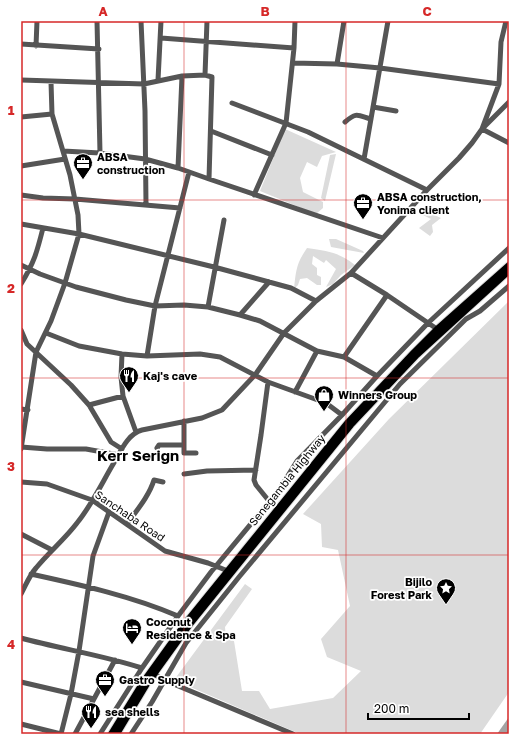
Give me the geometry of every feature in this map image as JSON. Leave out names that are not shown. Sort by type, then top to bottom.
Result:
[{"type":"main road","name":"Senegambia Highway","points":[[111,734],[150,671],[187,620],[348,422],[393,373],[437,329],[509,265]]},
{"type":"main road","name":"Senegambia Highway","points":[[117,734],[154,674],[191,623],[351,425],[417,355],[509,272]]},
{"type":"street","points":[[36,46],[37,21]]},
{"type":"street","points":[[98,21],[100,154]]},
{"type":"street","points":[[140,21],[144,84],[146,205]]},
{"type":"street","points":[[158,80],[161,21]]},
{"type":"street","points":[[205,75],[206,21]]},
{"type":"street","points":[[254,194],[286,123],[293,63],[295,21]]},
{"type":"street","points":[[337,64],[344,21]]},
{"type":"street","points":[[364,159],[388,21]]},
{"type":"street","points":[[482,129],[499,84],[502,42],[506,21]]},
{"type":"street","points":[[161,38],[294,48]]},
{"type":"street","points":[[21,44],[99,49]]},
{"type":"street","points":[[293,63],[337,64],[380,68],[499,84]]},
{"type":"street","points":[[21,80],[144,84],[182,76],[205,75],[212,77],[209,179]]},
{"type":"street","points":[[178,168],[182,76]]},
{"type":"street","points":[[51,82],[52,114],[75,199],[79,234],[65,283],[46,333],[36,352],[21,448],[86,449],[118,455]]},
{"type":"street","points":[[21,594],[31,574],[79,522],[118,455],[136,432],[202,418],[222,410],[255,375],[284,333],[316,301],[351,274],[472,143],[482,129],[509,102]]},
{"type":"street","points":[[232,103],[308,132],[427,190]]},
{"type":"street","points":[[373,107],[396,111]]},
{"type":"street","points":[[490,109],[497,113]]},
{"type":"street","points":[[21,117],[52,114]]},
{"type":"street","points":[[345,122],[356,114],[371,119]]},
{"type":"street","points":[[482,129],[509,143]]},
{"type":"street","points":[[211,131],[272,155]]},
{"type":"street","points":[[63,151],[145,159],[178,168],[383,238]]},
{"type":"street","points":[[21,166],[65,160]]},
{"type":"street","points":[[147,356],[155,306],[189,172]]},
{"type":"street","points":[[21,195],[180,208]]},
{"type":"street","points":[[208,307],[214,267],[224,220]]},
{"type":"street","points":[[21,224],[79,234],[214,267],[292,288],[316,301]]},
{"type":"street","points":[[21,284],[30,270],[36,256],[42,228]]},
{"type":"street","points":[[100,734],[142,668],[178,616],[211,572],[279,490],[297,461],[428,323],[509,248]]},
{"type":"street","points":[[21,265],[30,270],[65,283],[126,300],[155,306],[184,305],[208,307],[260,321],[317,351],[344,357],[377,376]]},
{"type":"street","points":[[351,274],[387,295],[437,329]]},
{"type":"street","points":[[240,315],[269,282]]},
{"type":"street","points":[[131,734],[152,702],[186,643],[400,384],[466,319],[480,311],[509,286]]},
{"type":"street","points":[[344,357],[387,295]]},
{"type":"street","points":[[21,330],[27,344],[71,385],[88,405],[111,442],[122,449]]},
{"type":"street","points":[[46,333],[79,346],[122,354],[147,356],[200,354],[220,357],[268,382],[326,403],[342,415]]},
{"type":"street","points":[[295,392],[317,351]]},
{"type":"street","points":[[122,354],[121,378],[123,396],[136,432]]},
{"type":"street","points":[[268,382],[254,480],[256,485],[269,501]]},
{"type":"street","points":[[88,405],[123,396]]},
{"type":"street","points":[[21,409],[28,410]]},
{"type":"street","points":[[184,421],[184,453],[196,453]]},
{"type":"street","points":[[157,448],[159,446],[184,445]]},
{"type":"street","points":[[184,474],[207,471],[256,470]]},
{"type":"street","points":[[127,524],[146,498],[154,480],[163,482]]},
{"type":"street","name":"Sanchaba Road","points":[[21,482],[47,484],[92,500],[166,552],[194,558],[228,571]]},
{"type":"street","points":[[21,724],[61,734],[71,694],[79,651],[93,556],[109,512]]},
{"type":"street","points":[[21,534],[52,550]]},
{"type":"street","points":[[31,574],[108,592],[162,609],[178,616]]},
{"type":"street","points":[[21,638],[79,651],[142,668]]},
{"type":"street","points":[[75,734],[115,660]]},
{"type":"street","points":[[154,674],[164,680],[293,734]]},
{"type":"street","points":[[21,682],[94,700]]},
{"type":"shaded area","points":[[285,129],[336,152],[322,156],[317,167],[307,162],[300,178],[303,192],[323,202],[323,208],[316,214],[260,191]]},
{"type":"shaded area","points":[[336,154],[325,201],[321,198],[330,155]]},
{"type":"shaded area","points":[[421,209],[441,218],[432,225],[433,232],[430,236],[419,228],[431,219],[421,214]]},
{"type":"shaded area","points":[[329,239],[336,239],[363,251],[364,253],[331,247]]},
{"type":"shaded area","points":[[307,248],[332,253],[343,257],[355,265],[341,275],[333,284],[326,287],[336,269],[326,260],[324,263],[313,256],[312,264],[317,268],[317,275],[321,277],[321,285],[317,285],[307,278],[300,279],[298,285],[294,289],[297,268]]},
{"type":"shaded area","points":[[509,301],[509,692],[480,734],[300,734],[174,680],[245,584],[252,589],[225,627],[226,639],[234,641],[242,691],[259,691],[270,709],[333,698],[361,671],[327,657],[321,639],[350,606],[338,550],[322,547],[321,524],[303,514],[389,419]]},
{"type":"shaded area","points":[[509,717],[509,734],[497,734]]},
{"type":"place","name":"ABSA construction","points":[[83,180]]},
{"type":"place","name":"ABSA construction, Yonima client","points":[[363,220]]},
{"type":"place","name":"Kaj's cave","points":[[129,393]]},
{"type":"place","name":"Winners Group","points":[[324,412]]},
{"type":"place","name":"Bijilo Forest Park","points":[[446,605]]},
{"type":"place","name":"Coconut Residence & Spa","points":[[132,645]]},
{"type":"place","name":"Gastro Supply","points":[[105,697]]},
{"type":"place","name":"sea shells","points":[[91,729]]},
{"type":"district","name":"Kerr Serign","points":[[138,456]]}]
